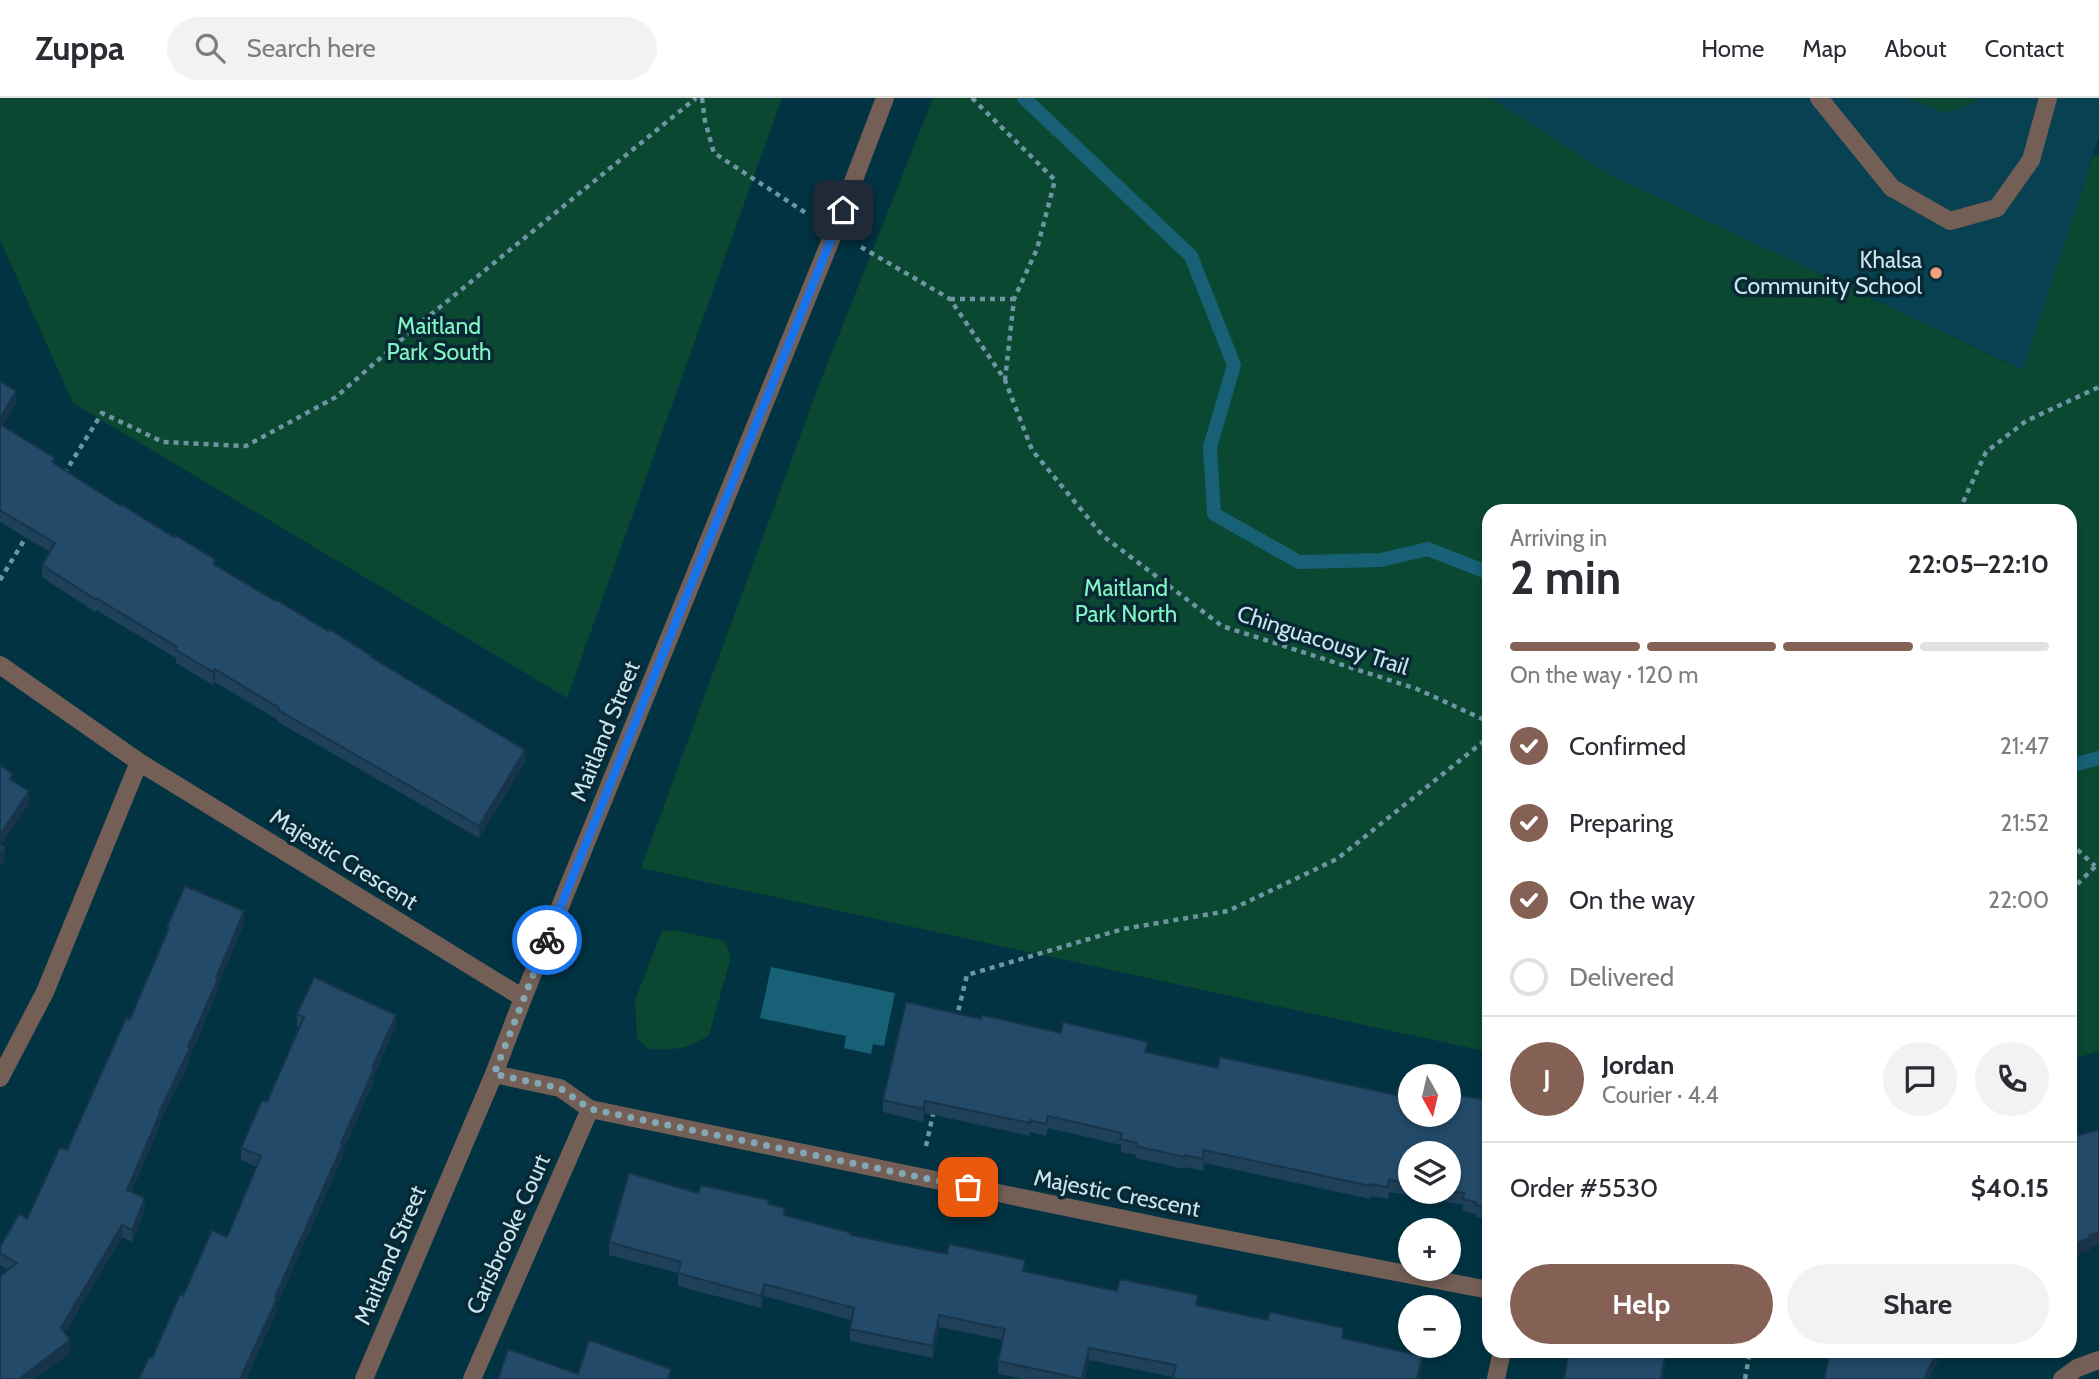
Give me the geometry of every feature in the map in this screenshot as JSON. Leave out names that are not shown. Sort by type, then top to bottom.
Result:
[{"type":"street","name":"Maitland Street","points":[[364,1379],[494,1074],[834,232],[885,98]]},
{"type":"street","points":[[1819,98],[1892,188],[1950,221],[1997,208],[2031,160],[2048,98]]},
{"type":"street","name":"Majestic Crescent","points":[[0,665],[139,762],[523,998]]},
{"type":"street","points":[[0,1078],[45,992],[139,762]]},
{"type":"street","name":"Majestic Crescent","points":[[494,1074],[560,1088],[590,1109],[1168,1228],[1482,1289]]},
{"type":"street","name":"Carisbrooke Court","points":[[472,1379],[590,1109]]},
{"type":"street","points":[[1496,1379],[1500,1358]]},
{"type":"street","points":[[2062,1379],[2077,1368],[2099,1360]]},
{"type":"path","points":[[58,484],[102,413],[163,442],[246,446],[336,397],[418,325],[696,98]]},
{"type":"path","name":"Chinguacousy Trail","points":[[702,98],[714,153],[834,232],[950,299],[1004,380],[1031,450],[1103,536],[1222,626],[1417,689],[1482,719]]},
{"type":"path","name":"Chinguacousy Trail","points":[[972,98],[1055,180],[1037,249],[1014,299],[1004,380]]},
{"type":"path","points":[[950,299],[1014,299]]},
{"type":"path","points":[[1962,504],[1986,452],[2026,421],[2099,387]]},
{"type":"path","points":[[0,580],[29,532]]},
{"type":"path","points":[[954,1029],[967,975],[1122,929],[1228,911],[1337,859],[1482,743]]},
{"type":"path","points":[[2077,849],[2097,865],[2077,884]]},
{"type":"path","points":[[918,1177],[934,1110]]},
{"type":"path","points":[[1745,1379],[1750,1358]]},
{"type":"shaded area","name":"Khalsa Community School","points":[[1491,98],[2099,98],[2099,137],[2024,370],[1610,175]]},
{"type":"shaded area","points":[[771,967],[895,993],[884,1046],[873,1044],[871,1054],[844,1048],[846,1036],[760,1018]]},
{"type":"green space","name":"Maitland Park South","points":[[0,98],[782,98],[567,698],[73,403],[0,240]]},
{"type":"green space","name":"Maitland Park North","points":[[933,98],[1491,98],[1610,175],[2023,370],[2094,154],[2099,156],[2099,1051],[2077,1058],[2077,504],[1482,504],[1482,1050],[641,868],[819,385]]},
{"type":"green space","points":[[1904,98],[1976,98],[1974,103],[1946,113]]},
{"type":"green space","points":[[674,930],[725,941],[731,957],[709,1035],[680,1048],[648,1049],[637,1038],[635,1000],[662,931]]},
{"type":"building","points":[[0,381],[16,391],[0,418]]},
{"type":"building","points":[[0,424],[55,458],[52,462],[121,506],[216,560],[213,564],[328,631],[329,629],[525,750],[479,826],[278,710],[279,708],[215,669],[213,672],[176,650],[177,647],[42,565],[55,543],[0,510]]},
{"type":"building","points":[[0,765],[13,774],[10,779],[29,791],[0,835]]},
{"type":"building","points":[[185,886],[244,911],[188,1047],[190,1048],[159,1112],[127,1190],[145,1198],[132,1230],[122,1225],[61,1328],[70,1340],[19,1379],[0,1379],[0,1276],[17,1263],[0,1253],[0,1247],[19,1214],[27,1219],[60,1147],[67,1150],[126,1018],[130,1019]]},
{"type":"building","points":[[314,977],[396,1015],[341,1143],[343,1144],[275,1297],[277,1299],[240,1379],[139,1379],[149,1357],[152,1358],[180,1294],[183,1296],[212,1230],[227,1237],[261,1156],[241,1148],[262,1100],[267,1102],[304,1017],[297,1014]]},
{"type":"building","points":[[906,1002],[981,1019],[982,1015],[1061,1033],[1063,1022],[1148,1042],[1145,1052],[1218,1068],[1220,1057],[1396,1095],[1398,1087],[1398,1127],[1461,1127],[1461,1095],[1482,1099],[1482,1206],[1463,1199],[1461,1141],[1398,1141],[1398,1182],[1389,1180],[1388,1187],[1370,1186],[1204,1150],[1203,1159],[1184,1157],[1136,1146],[1137,1143],[1121,1139],[1122,1133],[1048,1116],[1046,1124],[1030,1120],[1030,1123],[925,1101],[923,1109],[883,1100]]},
{"type":"building","points":[[2099,1130],[2099,1233],[2089,1235],[2090,1238],[2077,1243],[2077,1135]]},
{"type":"building","points":[[629,1173],[698,1193],[701,1185],[769,1200],[768,1204],[785,1208],[784,1215],[852,1233],[851,1235],[947,1254],[949,1244],[1025,1260],[1023,1271],[1117,1291],[1120,1279],[1198,1295],[1196,1305],[1268,1320],[1270,1312],[1344,1328],[1342,1338],[1398,1351],[1398,1358],[1422,1358],[1417,1379],[1173,1379],[1176,1365],[1089,1348],[1082,1379],[998,1361],[1005,1329],[939,1315],[933,1346],[850,1329],[854,1308],[764,1284],[761,1296],[678,1273],[681,1262],[609,1242]]},
{"type":"building","points":[[589,1340],[671,1369],[668,1379],[498,1379],[508,1349],[578,1374]]},
{"type":"building","points":[[1568,1358],[1665,1358],[1661,1379],[1564,1379]]},
{"type":"building","points":[[1828,1358],[1934,1358],[1925,1379],[1824,1379]]},
{"type":"waterway","points":[[1024,98],[1191,256],[1234,365],[1210,447],[1214,514],[1299,562],[1381,560],[1428,549],[1482,570]]},
{"type":"waterway","points":[[2077,764],[2099,758]]},
{"type":"way so far","points":[[547,940],[494,1074],[560,1088],[590,1109],[968,1187]]},
{"type":"place","name":"Khalsa Community School","points":[[1936,273]]},
{"type":"route","points":[[547,940],[843,210]]}]
